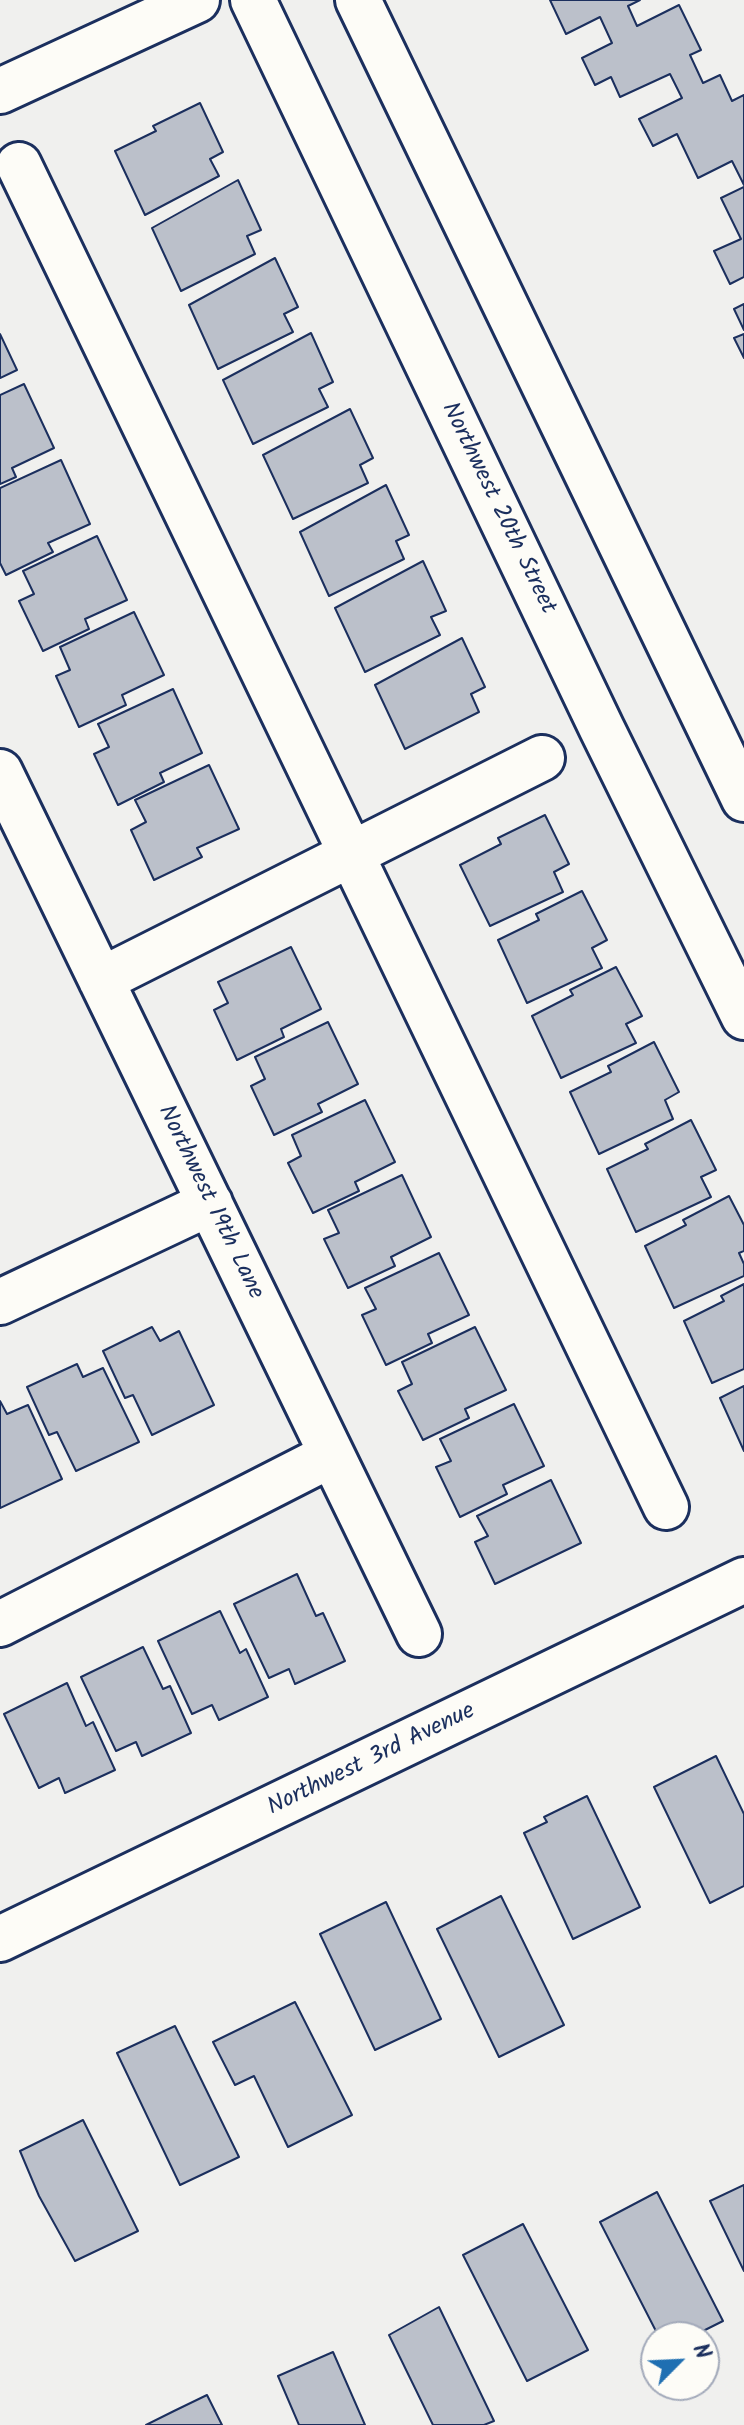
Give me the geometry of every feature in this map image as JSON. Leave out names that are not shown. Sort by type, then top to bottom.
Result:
[{"type":"street","points":[[0,91],[197,0]]},
{"type":"street","name":"Northwest 20th Street","points":[[253,0],[602,729],[744,1017]]},
{"type":"street","points":[[358,0],[744,799]]},
{"type":"street","points":[[19,165],[666,1507]]},
{"type":"street","points":[[101,980],[542,758]]},
{"type":"street","name":"Northwest 19th Lane","points":[[0,772],[419,1634]]},
{"type":"street","points":[[0,1302],[210,1203]]},
{"type":"street","points":[[0,1624],[331,1455]]},
{"type":"street","name":"Northwest 3rd Avenue","points":[[0,1939],[744,1580]]},
{"type":"building","points":[[550,0],[640,0],[628,6],[637,26],[679,5],[701,50],[690,55],[703,83],[720,75],[732,101],[744,95],[744,185],[732,161],[698,178],[677,134],[653,146],[639,119],[682,98],[670,74],[620,97],[611,77],[595,85],[582,58],[612,43],[600,17],[566,34]]},
{"type":"building","points":[[200,103],[223,152],[210,159],[219,176],[145,215],[115,151],[156,131],[153,126]]},
{"type":"building","points":[[238,180],[261,230],[247,236],[255,254],[181,291],[152,228]]},
{"type":"building","points":[[744,187],[744,277],[730,284],[714,251],[741,239],[721,198]]},
{"type":"building","points":[[275,258],[298,307],[284,314],[293,332],[218,369],[189,305]]},
{"type":"building","points":[[744,304],[744,330],[734,309]]},
{"type":"building","points":[[311,333],[333,382],[319,389],[328,407],[253,444],[223,380]]},
{"type":"building","points":[[0,334],[17,370],[0,378]]},
{"type":"building","points":[[744,334],[744,358],[734,338]]},
{"type":"building","points":[[24,384],[54,448],[12,468],[16,477],[0,484],[0,395]]},
{"type":"building","points":[[350,409],[373,458],[360,465],[368,483],[293,519],[263,455]]},
{"type":"building","points":[[61,460],[90,524],[48,543],[53,552],[6,575],[0,563],[0,488]]},
{"type":"building","points":[[386,485],[409,535],[396,541],[404,559],[329,596],[300,532]]},
{"type":"building","points":[[97,536],[127,600],[85,619],[89,629],[43,651],[19,601],[34,594],[23,571]]},
{"type":"building","points":[[423,561],[446,611],[431,617],[440,635],[365,672],[335,608]]},
{"type":"building","points":[[134,612],[164,675],[122,695],[126,705],[79,727],[56,676],[70,670],[60,647]]},
{"type":"building","points":[[462,638],[485,687],[471,694],[479,712],[405,749],[375,685]]},
{"type":"building","points":[[173,689],[202,753],[160,773],[164,782],[118,805],[94,754],[109,747],[98,724]]},
{"type":"building","points":[[209,765],[239,829],[197,848],[202,857],[154,880],[131,830],[146,822],[135,800]]},
{"type":"building","points":[[545,815],[569,864],[554,872],[563,892],[490,926],[460,865],[501,844],[498,838]]},
{"type":"building","points":[[582,891],[607,940],[592,948],[602,968],[527,1003],[498,940],[539,920],[536,914]]},
{"type":"building","points":[[291,947],[321,1009],[281,1029],[284,1037],[237,1060],[214,1010],[228,1003],[218,982]]},
{"type":"building","points":[[616,967],[642,1016],[626,1024],[636,1043],[561,1078],[532,1016],[573,995],[570,990]]},
{"type":"building","points":[[328,1022],[358,1084],[318,1104],[322,1112],[274,1135],[251,1086],[265,1079],[255,1057]]},
{"type":"building","points":[[654,1042],[679,1092],[665,1100],[673,1119],[599,1154],[570,1092],[611,1072],[608,1066]]},
{"type":"building","points":[[365,1100],[395,1162],[355,1182],[359,1191],[313,1213],[288,1163],[301,1156],[292,1135]]},
{"type":"building","points":[[691,1120],[716,1170],[701,1177],[711,1197],[636,1232],[607,1169],[648,1149],[645,1144]]},
{"type":"building","points":[[402,1175],[431,1237],[391,1257],[395,1266],[348,1288],[324,1239],[339,1233],[328,1210]]},
{"type":"building","points":[[729,1196],[744,1225],[744,1251],[739,1253],[744,1264],[744,1276],[674,1308],[645,1246],[686,1225],[683,1220]]},
{"type":"building","points":[[439,1253],[469,1315],[428,1334],[432,1343],[386,1365],[362,1315],[376,1309],[365,1288]]},
{"type":"building","points":[[744,1284],[744,1369],[712,1383],[684,1321],[724,1301],[721,1296]]},
{"type":"building","points":[[152,1327],[160,1341],[179,1331],[214,1405],[152,1435],[133,1395],[125,1398],[103,1351]]},
{"type":"building","points":[[475,1327],[506,1390],[465,1409],[469,1418],[423,1440],[398,1391],[412,1384],[402,1362]]},
{"type":"building","points":[[77,1364],[83,1377],[103,1368],[139,1442],[76,1471],[57,1432],[49,1435],[27,1387]]},
{"type":"building","points":[[744,1386],[744,1451],[720,1398]]},
{"type":"building","points":[[0,1401],[7,1414],[28,1405],[62,1479],[0,1508]]},
{"type":"building","points":[[514,1404],[544,1466],[503,1485],[507,1494],[460,1517],[436,1467],[451,1461],[440,1439]]},
{"type":"building","points":[[551,1480],[581,1543],[495,1584],[475,1542],[488,1536],[477,1516]]},
{"type":"building","points":[[297,1574],[316,1616],[323,1613],[345,1661],[295,1684],[289,1669],[269,1678],[234,1604]]},
{"type":"building","points":[[220,1611],[240,1653],[246,1649],[268,1697],[219,1720],[212,1705],[192,1714],[158,1641]]},
{"type":"building","points":[[143,1647],[163,1689],[170,1686],[191,1733],[142,1756],[136,1742],[116,1751],[81,1677]]},
{"type":"building","points":[[67,1683],[86,1726],[93,1722],[115,1770],[65,1793],[59,1778],[39,1788],[4,1714]]},
{"type":"building","points":[[716,1756],[744,1814],[744,1886],[710,1903],[654,1787]]},
{"type":"building","points":[[587,1796],[640,1907],[573,1939],[524,1833],[547,1822],[544,1817]]},
{"type":"building","points":[[501,1896],[564,2025],[499,2057],[437,1929]]},
{"type":"building","points":[[386,1902],[441,2019],[375,2050],[320,1934]]},
{"type":"building","points":[[295,2002],[352,2115],[288,2147],[254,2076],[235,2085],[213,2042]]},
{"type":"building","points":[[175,2026],[239,2157],[180,2185],[117,2053]]},
{"type":"building","points":[[83,2120],[138,2231],[75,2261],[39,2196],[20,2151]]},
{"type":"building","points":[[744,2185],[744,2271],[710,2201]]},
{"type":"building","points":[[657,2192],[723,2321],[651,2321],[600,2222]]},
{"type":"building","points":[[523,2224],[588,2350],[527,2381],[463,2255]]},
{"type":"building","points":[[439,2307],[494,2421],[484,2425],[433,2425],[389,2335]]},
{"type":"building","points":[[333,2352],[365,2425],[299,2425],[278,2376]]},
{"type":"building","points":[[207,2395],[222,2425],[146,2425],[174,2411]]}]
